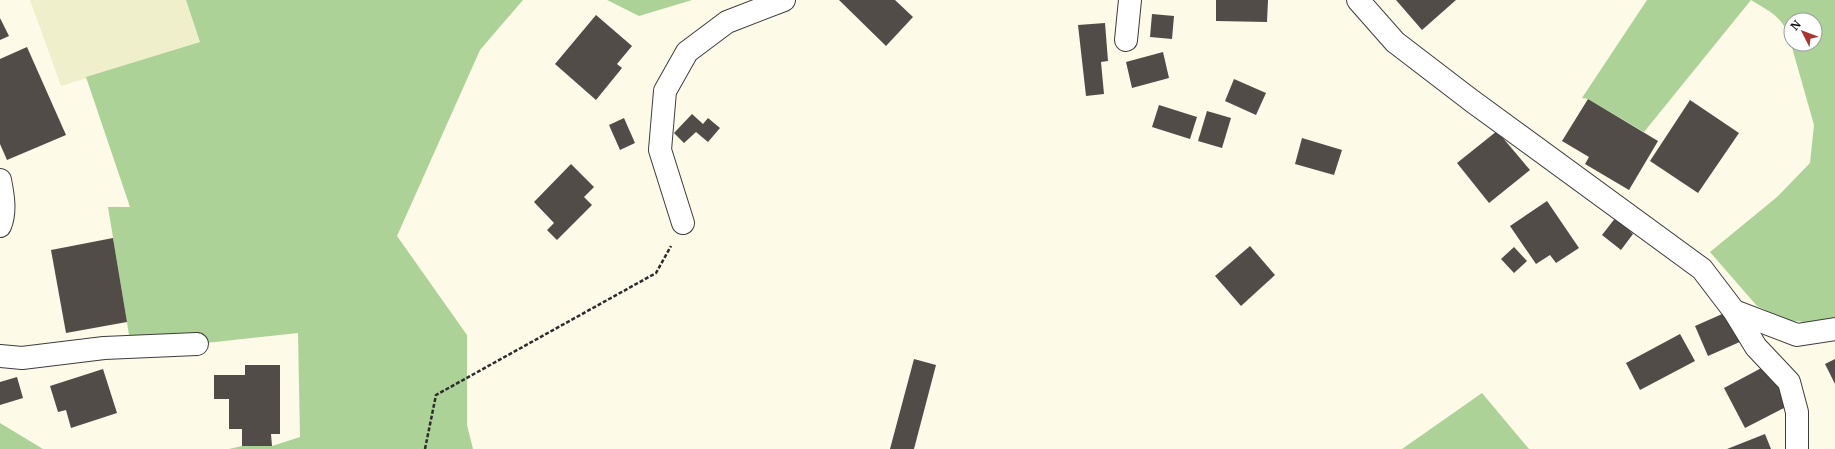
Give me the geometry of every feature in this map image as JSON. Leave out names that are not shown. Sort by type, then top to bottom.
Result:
[{"type":"street","points":[[683,223],[660,150],[665,91],[687,52],[727,22],[784,0]]},
{"type":"street","points":[[1126,40],[1130,0]]},
{"type":"street","points":[[1358,0],[1396,42],[1472,101],[1702,269],[1734,311],[1756,347],[1788,382],[1797,412],[1797,449]]},
{"type":"street","points":[[0,180],[4,198],[2,221],[0,226]]},
{"type":"street","points":[[1734,311],[1797,335],[1835,329]]},
{"type":"street","points":[[0,356],[22,358],[104,348],[197,344]]},
{"type":"path","points":[[425,449],[436,395],[656,273],[683,223]]},
{"type":"green space","points":[[30,0],[186,0],[200,42],[61,86]]},
{"type":"green space","points":[[186,0],[523,0],[480,50],[397,236],[467,335],[467,425],[473,449],[229,449],[242,446],[272,446],[300,437],[298,333],[197,344],[131,347],[108,207],[130,207],[86,77],[200,42]]},
{"type":"green space","points":[[607,0],[692,0],[639,16]]},
{"type":"green space","points":[[1647,0],[1751,0],[1644,132],[1588,99],[1582,98]]},
{"type":"green space","points":[[1751,0],[1835,0],[1835,319],[1823,324],[1786,320],[1757,306],[1710,252],[1777,197],[1810,163],[1814,125],[1793,52],[1823,52],[1823,12],[1783,12],[1783,24],[1777,17]]},
{"type":"green space","points":[[1482,393],[1529,449],[1402,449]]},
{"type":"green space","points":[[0,423],[43,449],[0,449]]},
{"type":"building","points":[[839,0],[895,0],[913,17],[886,46]]},
{"type":"building","points":[[1216,0],[1268,0],[1267,22],[1216,21]]},
{"type":"building","points":[[1396,0],[1456,0],[1422,30]]},
{"type":"building","points":[[1152,14],[1174,16],[1172,39],[1150,37]]},
{"type":"building","points":[[596,15],[632,46],[617,64],[622,68],[596,100],[555,64]]},
{"type":"building","points":[[0,18],[9,36],[0,40]]},
{"type":"building","points":[[1105,23],[1108,61],[1101,62],[1104,94],[1086,96],[1078,25]]},
{"type":"building","points":[[27,47],[66,135],[7,160],[0,144],[0,59]]},
{"type":"building","points":[[1163,52],[1169,78],[1132,88],[1126,62]]},
{"type":"building","points":[[1234,79],[1266,93],[1256,115],[1225,101]]},
{"type":"building","points":[[1588,99],[1658,141],[1629,190],[1585,164],[1589,157],[1562,141]]},
{"type":"building","points":[[1690,100],[1739,133],[1698,193],[1650,161]]},
{"type":"building","points":[[1159,105],[1197,117],[1190,139],[1152,127]]},
{"type":"building","points":[[1207,111],[1231,118],[1222,148],[1198,141]]},
{"type":"building","points":[[692,114],[703,124],[708,118],[720,128],[708,142],[696,132],[684,143],[674,133]]},
{"type":"building","points":[[624,118],[635,143],[620,150],[609,125]]},
{"type":"building","points":[[1497,131],[1530,170],[1489,203],[1457,163]]},
{"type":"building","points":[[1302,138],[1342,150],[1334,175],[1295,164]]},
{"type":"building","points":[[571,164],[594,187],[584,197],[592,205],[557,240],[547,230],[554,223],[534,202]]},
{"type":"building","points":[[1547,201],[1579,248],[1556,263],[1550,255],[1536,264],[1510,226]]},
{"type":"building","points":[[1616,217],[1633,234],[1621,250],[1602,235]]},
{"type":"building","points":[[113,238],[127,322],[66,333],[51,250]]},
{"type":"building","points":[[1250,246],[1275,275],[1241,306],[1215,276]]},
{"type":"building","points":[[1514,247],[1527,261],[1514,273],[1501,259]]},
{"type":"building","points":[[1729,311],[1742,341],[1708,356],[1695,326]]},
{"type":"building","points":[[1680,334],[1695,361],[1640,390],[1626,363]]},
{"type":"building","points":[[914,359],[936,365],[914,449],[890,449]]},
{"type":"building","points":[[1835,359],[1835,384],[1825,364]]},
{"type":"building","points":[[245,365],[280,365],[280,434],[271,434],[272,446],[242,446],[242,429],[229,429],[229,399],[214,399],[214,375],[245,375]]},
{"type":"building","points":[[1767,365],[1788,406],[1745,428],[1724,388]]},
{"type":"building","points":[[103,369],[117,413],[71,428],[66,410],[58,412],[50,386]]},
{"type":"building","points":[[17,377],[23,398],[0,405],[0,382]]},
{"type":"building","points":[[1765,434],[1771,449],[1727,449]]}]
